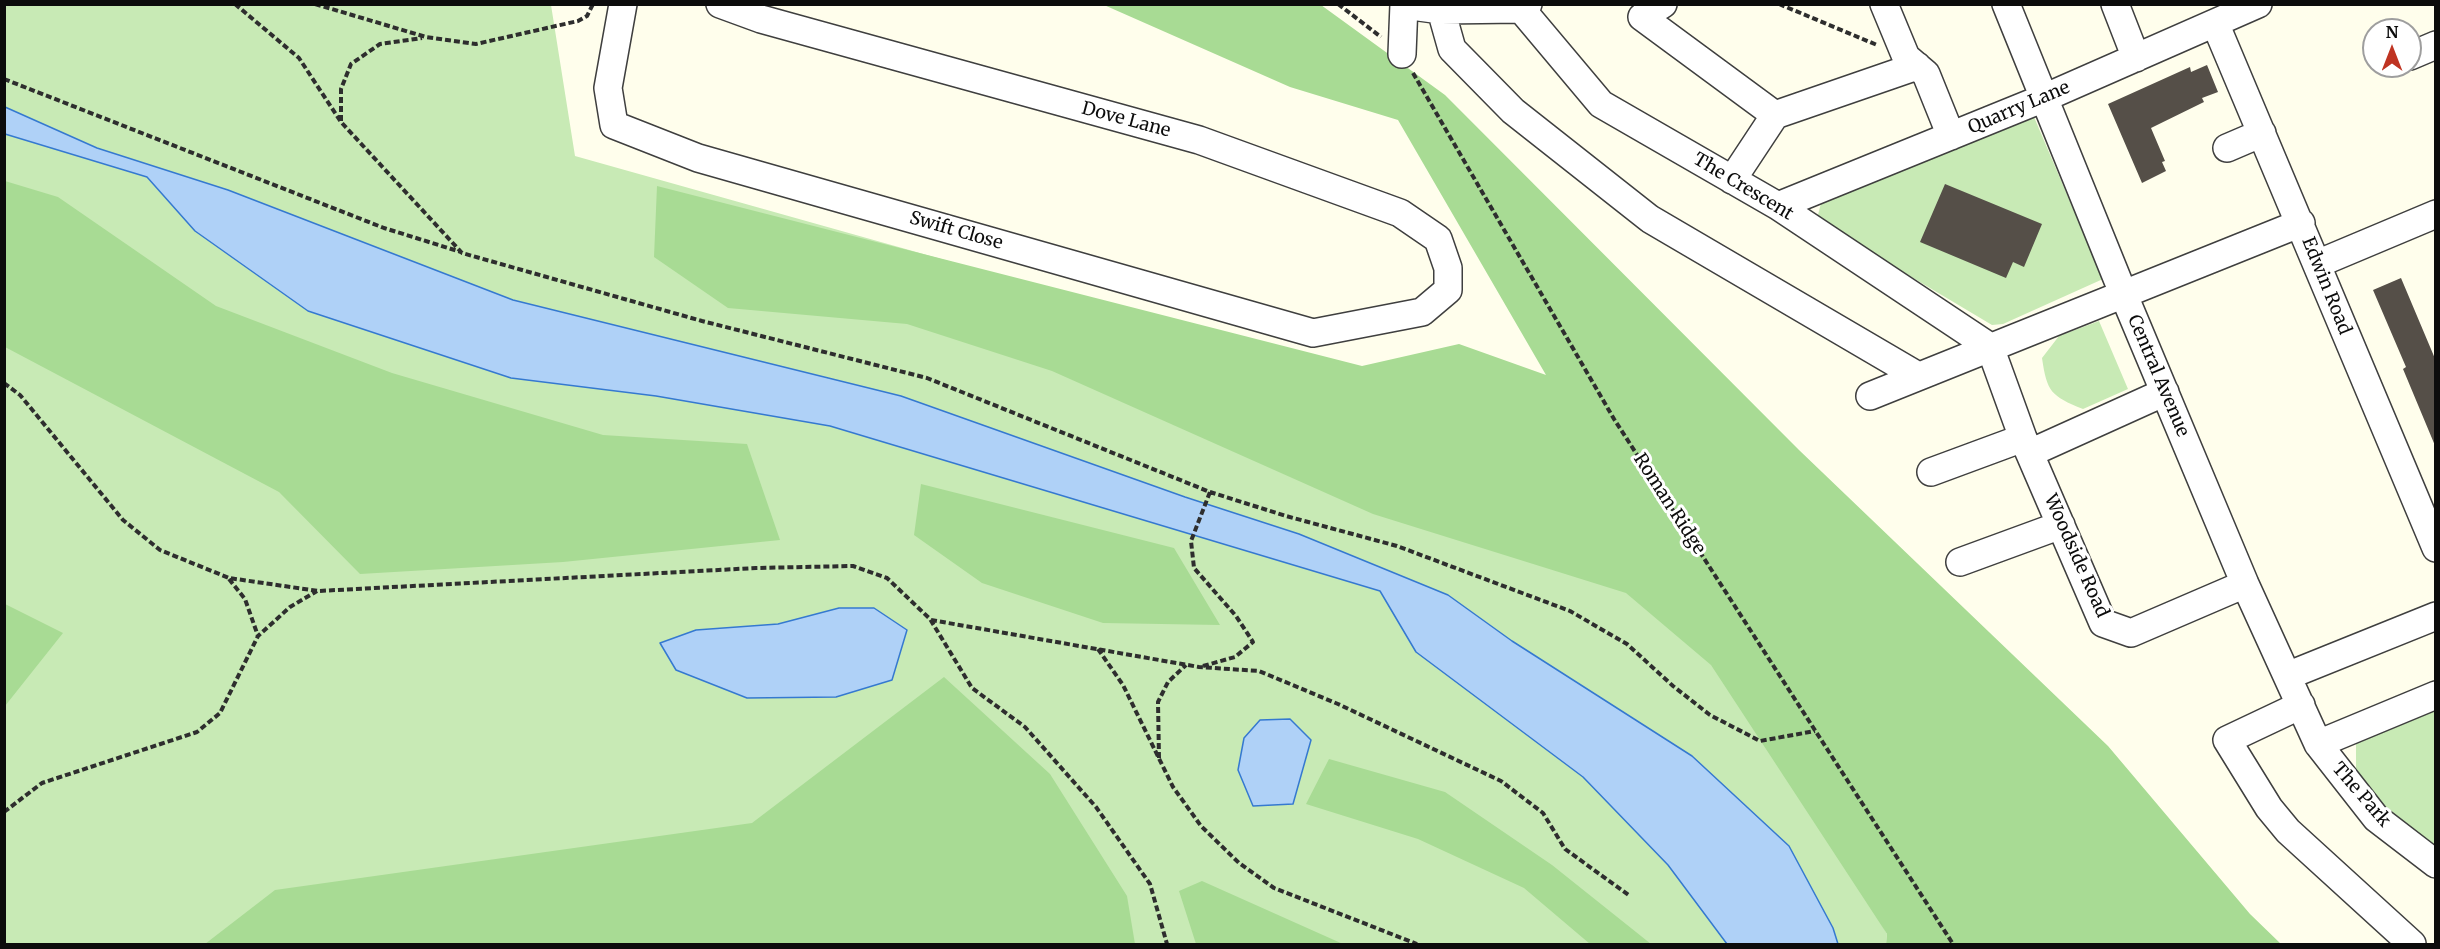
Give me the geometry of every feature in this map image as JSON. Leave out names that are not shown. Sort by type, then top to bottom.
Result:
[{"type":"street","name":"Swift Close","points":[[623,4],[608,88],[614,125],[645,138],[698,158],[1313,333],[1422,312]]},
{"type":"street","name":"Dove Lane","points":[[720,4],[763,12],[1199,140],[1400,213],[1438,239],[1448,268],[1448,290],[1422,312]]},
{"type":"street","points":[[1663,4],[1642,17],[1775,115]]},
{"type":"street","points":[[1884,4],[1912,62],[1926,74],[1951,136]]},
{"type":"street","name":"Central Avenue","points":[[2006,4],[2122,293],[2245,584],[2319,744]]},
{"type":"street","points":[[2115,4],[2136,58]]},
{"type":"street","name":"Quarry Lane","points":[[1778,206],[2043,98],[2258,4]]},
{"type":"street","points":[[1402,54],[1404,5],[1441,10],[1522,6]]},
{"type":"street","name":"The Crescent","points":[[1522,6],[1601,104],[1778,206],[1990,347]]},
{"type":"street","points":[[1441,10],[1452,50],[1513,111],[1650,219],[1918,376]]},
{"type":"street","name":"Edwin Road","points":[[2215,23],[2436,548]]},
{"type":"street","points":[[2422,51],[2436,45]]},
{"type":"street","points":[[1731,180],[1775,115],[1912,62]]},
{"type":"street","points":[[2227,148],[2262,133]]},
{"type":"street","points":[[2317,264],[2436,214]]},
{"type":"street","points":[[1870,396],[2301,223]]},
{"type":"street","name":"Woodside Road","points":[[1990,347],[2027,446],[2103,623],[2131,633],[2245,584]]},
{"type":"street","points":[[1931,472],[2027,446],[2165,392]]},
{"type":"street","points":[[1960,562],[2061,525]]},
{"type":"street","points":[[2288,676],[2436,616]]},
{"type":"street","points":[[2319,744],[2436,695]]},
{"type":"street","points":[[2301,705],[2227,740],[2269,808],[2288,831],[2412,945]]},
{"type":"street","name":"The Park","points":[[2319,744],[2376,818],[2436,864]]},
{"type":"path","points":[[235,4],[299,58],[341,122],[462,252]]},
{"type":"path","points":[[315,4],[426,38],[476,44],[578,21],[587,16],[593,4]]},
{"type":"path","name":"Roman Ridge","points":[[1338,4],[1402,54],[1614,419],[1953,945]]},
{"type":"path","points":[[1779,4],[1912,62]]},
{"type":"path","points":[[341,122],[341,89],[351,64],[380,44],[426,38]]},
{"type":"path","points":[[4,79],[384,228],[702,321],[927,378],[1210,492],[1286,516],[1397,546],[1570,611],[1627,644],[1673,686],[1710,715],[1760,741],[1815,731]]},
{"type":"path","points":[[4,382],[20,395],[123,520],[160,550],[229,578],[318,591],[756,568],[853,566],[887,578],[930,620],[972,688],[1025,727],[1096,807],[1150,884],[1167,945]]},
{"type":"path","points":[[1199,667],[1235,657],[1253,642],[1236,616],[1194,568],[1191,541],[1210,492]]},
{"type":"path","points":[[229,578],[245,599],[258,636]]},
{"type":"path","points":[[4,812],[42,783],[197,732],[220,713],[258,636],[290,608],[318,591]]},
{"type":"path","points":[[930,620],[1199,667],[1259,671],[1338,704],[1501,781],[1543,813],[1565,849],[1629,896]]},
{"type":"path","points":[[1098,649],[1123,685],[1173,787],[1201,826],[1247,869],[1274,888],[1417,945]]},
{"type":"path","points":[[1160,760],[1158,702],[1168,682],[1187,665]]},
{"type":"green space","points":[[5,4],[551,5],[575,156],[1624,451],[1887,934],[1886,944],[5,944]]},
{"type":"green space","points":[[1104,5],[1321,5],[1445,95],[1799,450],[2108,746],[2250,914],[2281,944],[1886,944],[1887,934],[1711,665],[1626,593],[1373,514],[1052,371],[907,324],[728,308],[654,257],[657,186],[1362,366],[1459,344],[1546,375],[1398,120],[1290,87]]},
{"type":"green space","points":[[2034,117],[2103,279],[2003,324],[1992,325],[1836,232],[1818,215],[1822,199]]},
{"type":"green space","points":[[5,181],[58,197],[216,306],[392,373],[603,435],[747,444],[780,540],[563,562],[360,574],[279,492],[5,347]]},
{"type":"green space","points":[[2099,321],[2128,389],[2083,409],[2057,396],[2052,391],[2046,378],[2042,358],[2059,336]]},
{"type":"green space","points":[[921,484],[1174,548],[1220,625],[1103,623],[982,583],[914,535]]},
{"type":"green space","points":[[5,604],[63,633],[5,706]]},
{"type":"green space","points":[[944,677],[1050,774],[1127,896],[1135,944],[205,944],[275,890],[752,823]]},
{"type":"green space","points":[[2435,704],[2435,852],[2388,812],[2356,773],[2356,739]]},
{"type":"green space","points":[[1329,759],[1445,792],[1552,865],[1651,944],[1590,944],[1524,888],[1418,839],[1306,804]]},
{"type":"green space","points":[[1202,881],[1343,944],[1196,944],[1179,891]]},
{"type":"water","points":[[5,107],[97,148],[228,190],[513,300],[901,396],[1185,497],[1299,534],[1448,595],[1512,641],[1692,756],[1789,846],[1833,928],[1838,944],[1727,944],[1668,865],[1583,777],[1416,652],[1380,591],[830,426],[656,396],[511,378],[308,311],[195,231],[147,177],[5,134]]},
{"type":"water","points":[[839,608],[874,608],[907,630],[892,680],[836,697],[747,698],[676,670],[660,643],[696,630],[778,624]]},
{"type":"water","points":[[1290,719],[1311,740],[1293,804],[1253,806],[1238,770],[1244,738],[1260,720]]},
{"type":"building","points":[[2207,65],[2218,92],[2202,98],[2204,102],[2151,128],[2165,161],[2162,162],[2166,171],[2142,183],[2108,104],[2190,67],[2191,72]]},
{"type":"building","points":[[1945,184],[2042,224],[2024,267],[2013,262],[2006,278],[1920,242]]},
{"type":"building","points":[[2401,278],[2436,361],[2436,448],[2403,369],[2406,367],[2373,290]]}]
